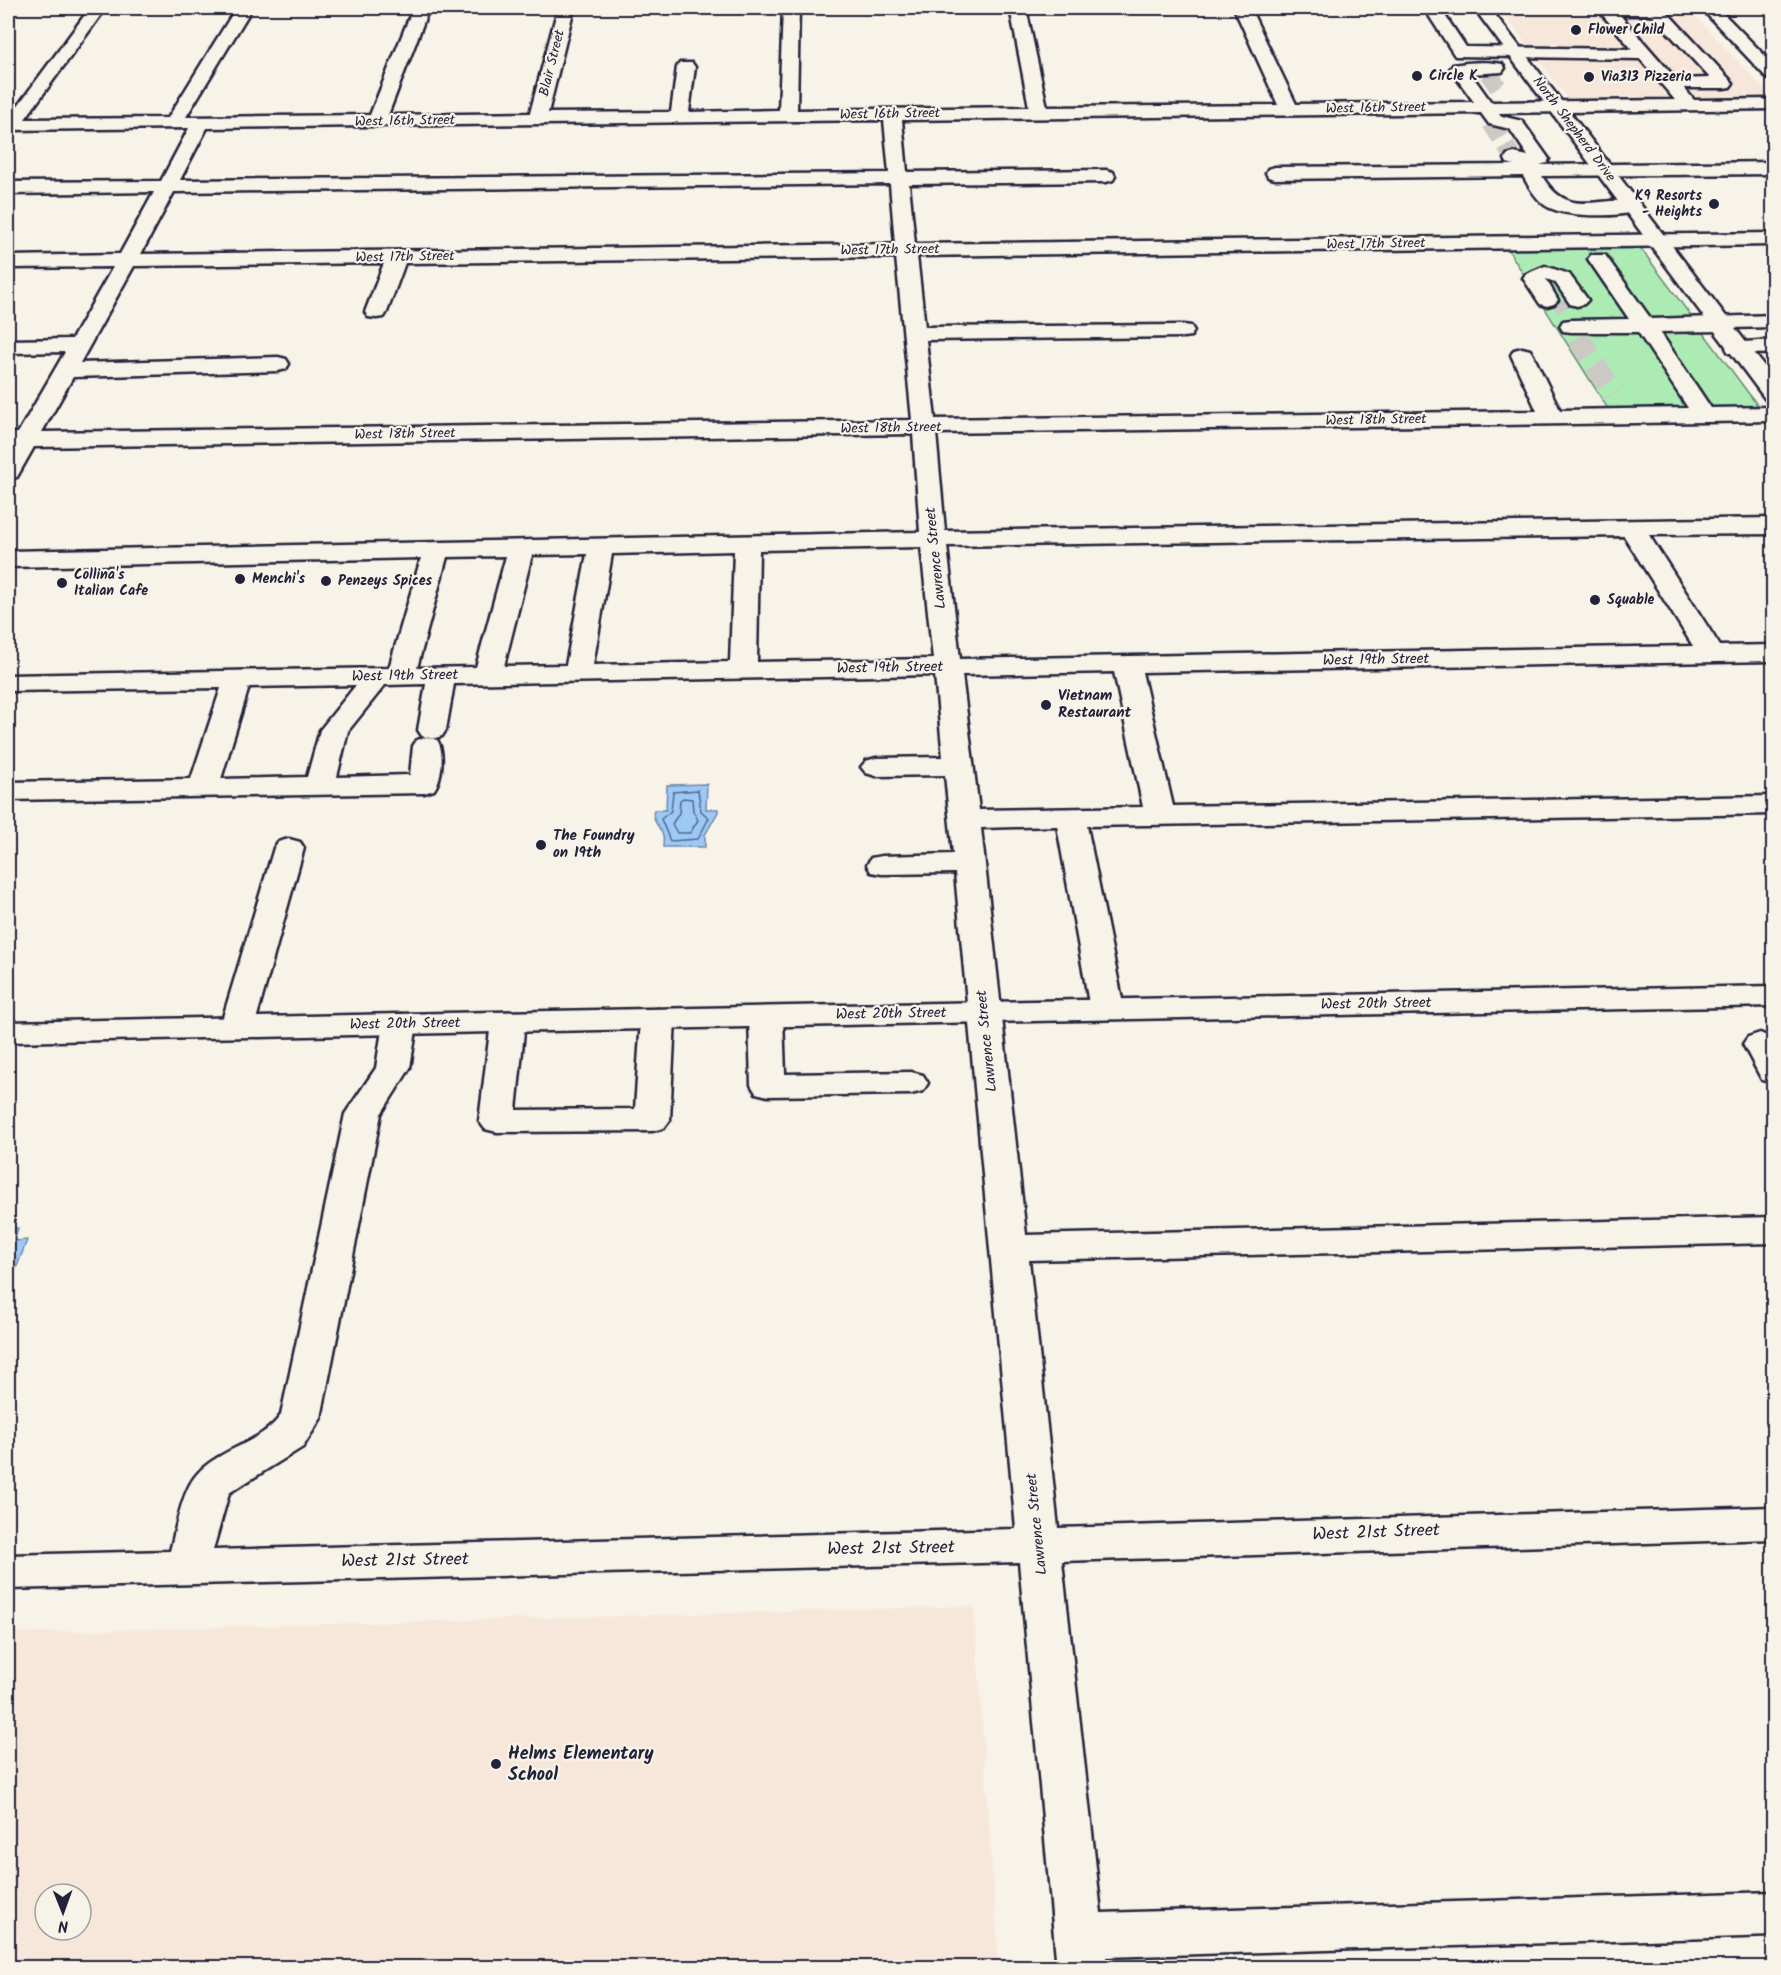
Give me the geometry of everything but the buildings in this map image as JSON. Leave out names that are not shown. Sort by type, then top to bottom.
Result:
[{"type":"street","points":[[10,125],[98,8]]},
{"type":"street","points":[[174,123],[244,8]]},
{"type":"street","points":[[377,121],[421,8]]},
{"type":"street","name":"Blair Street","points":[[538,119],[566,8]]},
{"type":"street","points":[[788,116],[791,8]]},
{"type":"street","points":[[1018,8],[1039,112]]},
{"type":"street","points":[[1242,8],[1289,110]]},
{"type":"street","points":[[1432,8],[1453,52],[1522,60]]},
{"type":"street","name":"North Shepherd Drive","points":[[1482,8],[1773,395]]},
{"type":"street","points":[[1708,8],[1773,75]]},
{"type":"street","points":[[1672,83],[1724,83],[1656,9],[1607,10],[1689,105]]},
{"type":"street","points":[[1522,164],[1540,159],[1516,124],[1490,117],[1478,80],[1522,60],[1544,55],[1644,54]]},
{"type":"street","points":[[679,117],[686,67]]},
{"type":"street","name":"West 16th Street","points":[[10,125],[1289,110],[1490,117],[1557,106],[1773,104]]},
{"type":"street","name":"Lawrence Street","points":[[892,114],[933,539],[965,819],[1080,1952]]},
{"type":"street","points":[[8,472],[16,440],[65,370],[201,123]]},
{"type":"street","points":[[1522,164],[1549,200],[1557,205],[1572,208],[1632,207]]},
{"type":"street","points":[[1275,173],[1522,164],[1605,170],[1773,168]]},
{"type":"street","points":[[8,188],[1106,176]]},
{"type":"street","name":"West 17th Street","points":[[8,262],[1773,239]]},
{"type":"street","points":[[1536,242],[1546,256],[1545,272]]},
{"type":"street","points":[[376,312],[397,257]]},
{"type":"street","points":[[1598,258],[1704,415]]},
{"type":"street","points":[[1568,311],[1562,278],[1545,272],[1533,278],[1568,311],[1644,325],[1773,321]]},
{"type":"street","points":[[914,334],[1183,331]]},
{"type":"street","points":[[8,346],[79,345]]},
{"type":"street","points":[[1737,348],[1773,347]]},
{"type":"street","points":[[1522,355],[1552,417]]},
{"type":"street","points":[[65,370],[278,364]]},
{"type":"street","points":[[1614,394],[1629,416]]},
{"type":"street","name":"West 18th Street","points":[[16,440],[1773,414]]},
{"type":"street","points":[[8,559],[933,539],[1772,526]]},
{"type":"street","points":[[1632,528],[1712,654]]},
{"type":"street","points":[[743,670],[746,636],[744,566],[747,543]]},
{"type":"street","points":[[578,673],[601,546]]},
{"type":"street","points":[[488,675],[521,548]]},
{"type":"street","points":[[320,786],[334,730],[389,677],[436,550]]},
{"type":"street","name":"West 19th Street","points":[[8,683],[1773,653]]},
{"type":"street","points":[[1126,664],[1160,816]]},
{"type":"street","points":[[8,791],[424,784],[441,676]]},
{"type":"street","points":[[203,788],[238,678]]},
{"type":"street","points":[[876,767],[959,766]]},
{"type":"street","points":[[965,819],[1773,805]]},
{"type":"street","points":[[1070,817],[1107,1009]]},
{"type":"street","points":[[237,1027],[289,848]]},
{"type":"street","points":[[882,865],[969,863]]},
{"type":"street","name":"West 20th Street","points":[[8,1032],[1773,996]]},
{"type":"street","points":[[766,1017],[768,1085],[911,1083]]},
{"type":"street","points":[[508,1022],[497,1121],[652,1120],[658,1019]]},
{"type":"street","points":[[187,1567],[202,1508],[212,1484],[289,1436],[301,1418],[363,1114],[393,1068],[399,1024]]},
{"type":"street","points":[[1008,1248],[1773,1230]]},
{"type":"street","name":"West 21st Street","points":[[8,1572],[1773,1523]]},
{"type":"street","points":[[1080,1952],[1773,1914]]},
{"type":"shaded area","points":[[1499,8],[1688,8],[1773,98],[1569,100]]},
{"type":"shaded area","name":"Helms Elementary School","points":[[974,1606],[999,1967],[8,1967],[8,1633]]},
{"type":"green space","points":[[1639,246],[1761,410],[1610,412],[1507,248]]},
{"type":"water","points":[[707,784],[706,809],[718,809],[718,812],[705,835],[705,847],[663,847],[663,836],[653,814],[654,810],[666,810],[667,785]]},
{"type":"water","points":[[8,1228],[18,1228],[14,1241],[27,1240],[16,1269],[8,1269]]},
{"type":"tunnel","points":[[1488,73],[1498,87]]},
{"type":"tunnel","points":[[1491,123],[1514,159]]},
{"type":"tunnel","points":[[1562,300],[1567,307]]},
{"type":"tunnel","points":[[1578,337],[1614,394]]},
{"type":"place","name":"Flower Child","points":[[1576,30]]},
{"type":"place","name":"Circle K","points":[[1417,76]]},
{"type":"place","name":"Via313 Pizzeria","points":[[1589,77]]},
{"type":"place","name":"K9 Resorts - Heights","points":[[1714,204]]},
{"type":"place","name":"Menchi's","points":[[240,579]]},
{"type":"place","name":"Penzeys Spices","points":[[326,581]]},
{"type":"place","name":"Collina's Italian Cafe","points":[[62,583]]},
{"type":"place","name":"Squable","points":[[1595,600]]},
{"type":"place","name":"Vietnam Restaurant","points":[[1046,705]]},
{"type":"place","name":"The Foundry on 19th","points":[[541,845]]},
{"type":"place","name":"Helms Elementary School","points":[[496,1764]]}]
